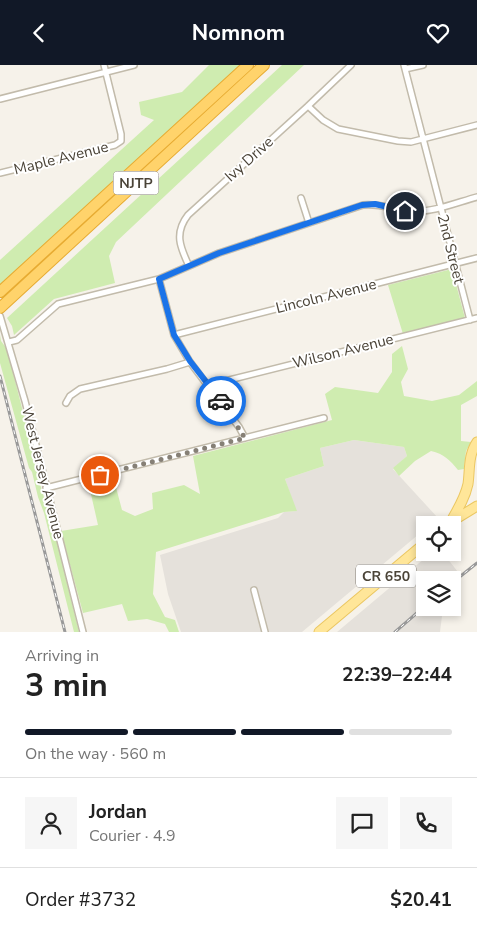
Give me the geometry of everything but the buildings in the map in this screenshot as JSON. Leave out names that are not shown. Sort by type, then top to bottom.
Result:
[{"type":"highway","name":"NJTP","points":[[3,290],[248,65]]},
{"type":"highway","name":"NJTP","points":[[4,304],[264,65]]},
{"type":"main road","points":[[477,443],[470,456],[468,484],[470,495],[477,502]]},
{"type":"main road","points":[[453,516],[461,504],[468,484]]},
{"type":"main road","points":[[460,516],[477,505]]},
{"type":"main road","name":"CR 650","points":[[319,632],[416,551]]},
{"type":"street","points":[[104,65],[106,72]]},
{"type":"street","points":[[0,99],[134,65]]},
{"type":"street","name":"Ivy Drive","points":[[189,266],[180,247],[179,238],[185,219],[229,176],[351,65]]},
{"type":"street","points":[[404,67],[423,65]]},
{"type":"street","name":"2nd Street","points":[[404,67],[470,320]]},
{"type":"street","name":"Maple Avenue","points":[[0,173],[115,145],[121,141],[106,72]]},
{"type":"street","points":[[308,106],[323,120],[344,131],[398,141],[422,139],[477,125]]},
{"type":"street","points":[[9,342],[17,340],[58,304],[159,279],[219,253],[362,205],[375,204],[414,212],[425,211],[477,197]]},
{"type":"street","points":[[301,198],[309,223]]},
{"type":"street","name":"Lincoln Avenue","points":[[174,335],[477,258]]},
{"type":"street","points":[[159,279],[174,335],[190,361],[209,385],[245,438]]},
{"type":"street","name":"West Jersey Avenue","points":[[0,316],[9,342],[83,632]]},
{"type":"street","name":"Wilson Avenue","points":[[209,385],[477,318]]},
{"type":"street","points":[[66,403],[70,396],[80,389],[190,361]]},
{"type":"street","points":[[46,488],[324,418]]},
{"type":"street","points":[[254,590],[265,632]]},
{"type":"shaded area","points":[[354,440],[404,447],[407,456],[393,469],[436,516],[416,516],[416,537],[302,632],[181,632],[168,594],[160,555],[278,518],[284,512],[296,511],[285,479],[324,466],[320,448]]},
{"type":"shaded area","points":[[421,561],[449,561],[457,571],[416,571],[416,616],[442,616],[440,632],[337,632]]},
{"type":"green space","points":[[209,65],[242,65],[0,287],[0,260],[154,120],[141,115],[139,102],[182,92]]},
{"type":"green space","points":[[282,65],[304,65],[116,242],[109,256],[115,283],[54,299],[14,335],[12,326],[7,318]]},
{"type":"green space","points":[[452,269],[465,318],[403,334],[388,285]]},
{"type":"green space","points":[[0,335],[1,341],[7,349],[79,632],[74,632],[44,513],[32,472],[29,468],[0,363]]},
{"type":"green space","points":[[402,346],[408,369],[401,382],[404,396],[432,401],[459,395],[477,381],[477,396],[461,405],[461,441],[471,442],[466,451],[464,469],[458,470],[446,458],[431,451],[415,461],[399,476],[393,468],[407,456],[404,447],[354,440],[320,448],[324,466],[285,479],[297,511],[284,512],[156,552],[153,594],[165,617],[175,620],[179,632],[169,632],[165,624],[147,619],[128,621],[122,604],[83,613],[61,531],[98,525],[88,481],[113,476],[122,510],[135,516],[153,509],[152,493],[184,485],[200,494],[193,456],[332,420],[325,394],[335,387],[378,393],[392,372],[392,354]]},
{"type":"railway","points":[[0,376],[65,632]]},
{"type":"railway","points":[[461,576],[477,563]]},
{"type":"railway","points":[[395,632],[416,614]]},
{"type":"way so far","points":[[100,475],[245,438],[221,401]]},
{"type":"route","points":[[221,401],[190,361],[174,335],[159,279],[219,253],[362,205],[375,204],[405,211]]}]
